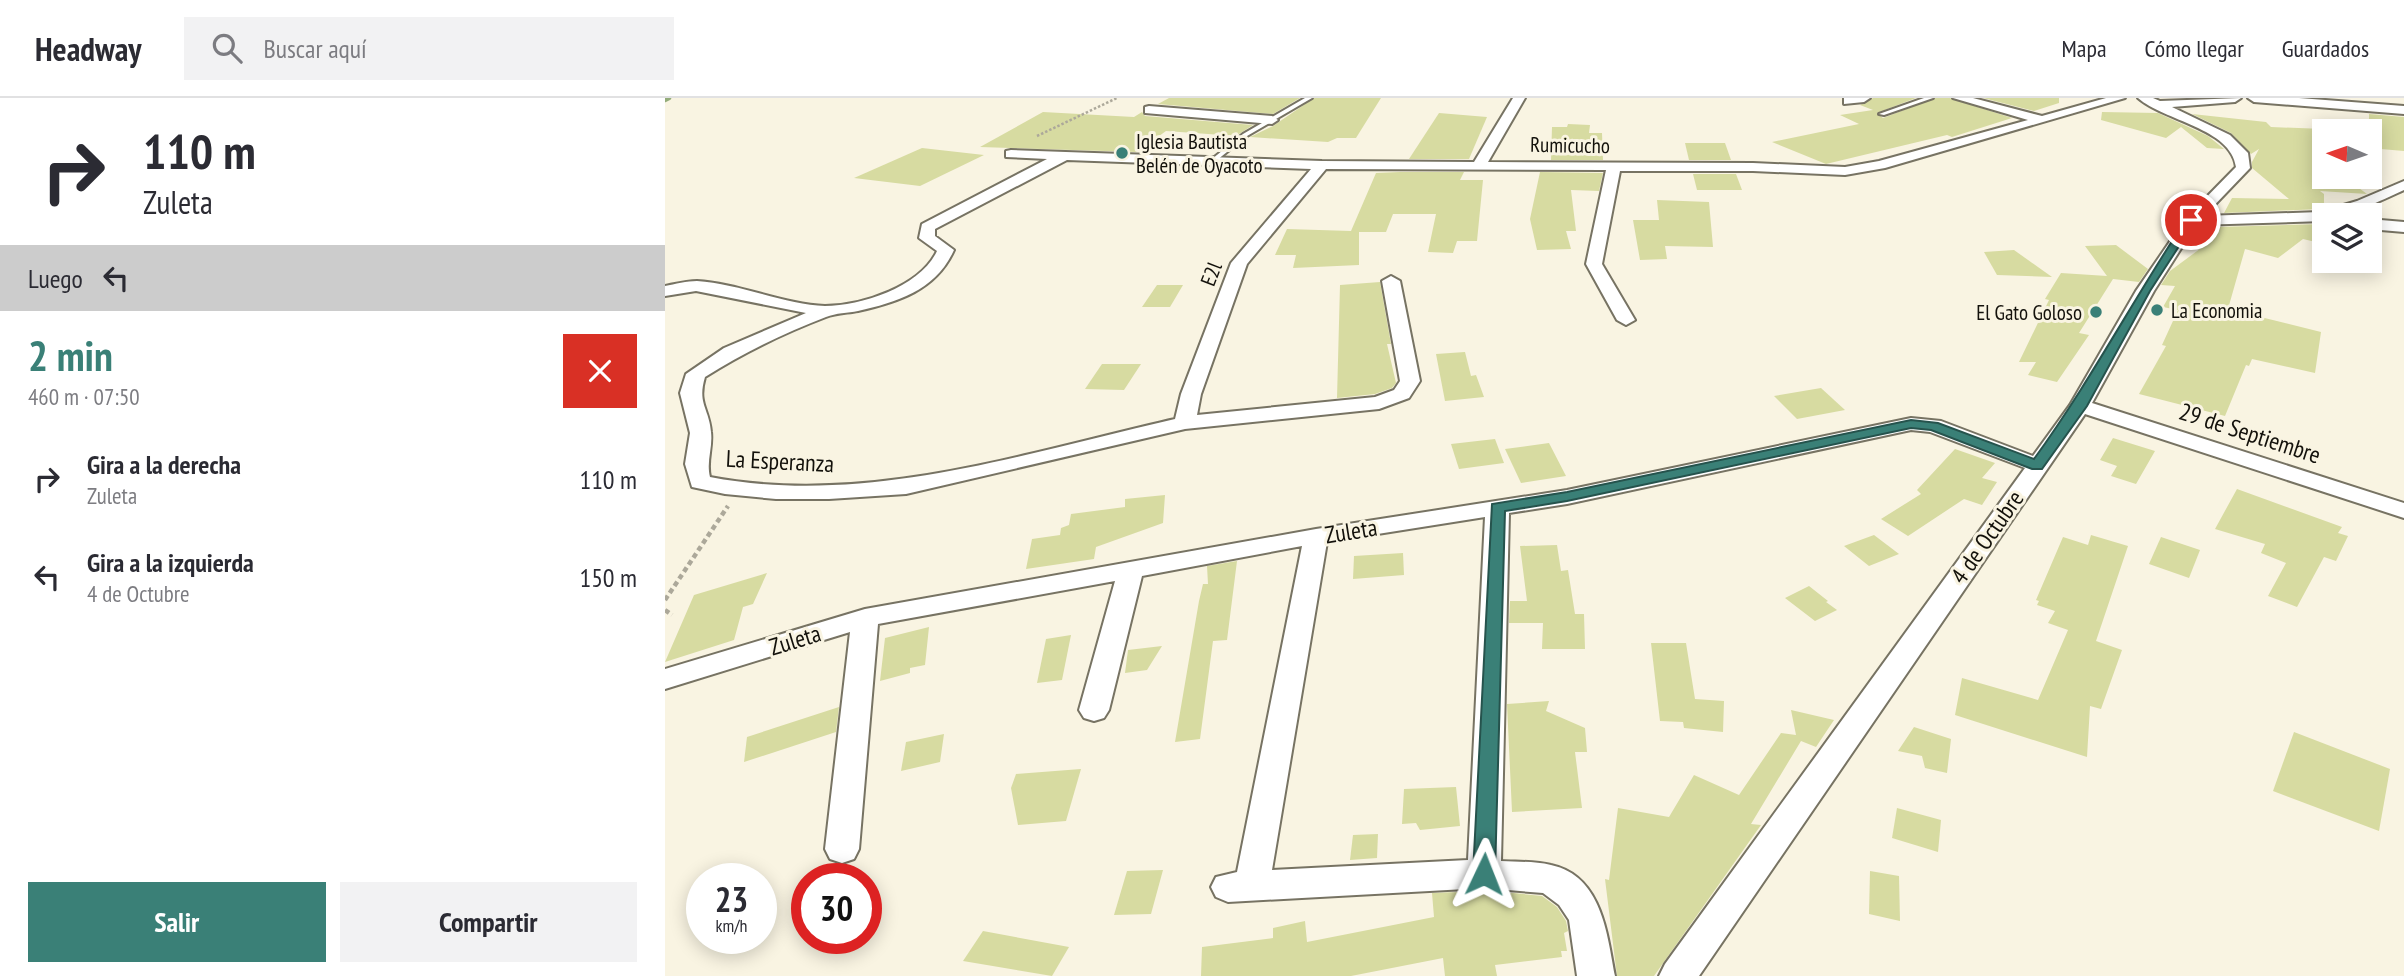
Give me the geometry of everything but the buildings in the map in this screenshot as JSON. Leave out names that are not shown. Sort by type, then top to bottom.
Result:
[{"type":"street","points":[[1479,165],[1519,98]]},
{"type":"street","points":[[1848,102],[1864,98]]},
{"type":"street","points":[[1959,98],[2042,119]]},
{"type":"street","name":"Rumicucho","points":[[1011,154],[1210,163],[1753,167],[1845,171],[1879,165],[2119,98]]},
{"type":"street","points":[[2151,101],[2235,98]]},
{"type":"street","points":[[2254,98],[2404,110]]},
{"type":"street","name":"4 de Octubre","points":[[1678,976],[2080,406],[2145,291],[2191,220],[2243,168],[2241,153],[2225,138],[2151,101]]},
{"type":"street","points":[[2362,106],[2375,102],[2404,104]]},
{"type":"street","points":[[1149,110],[1272,120]]},
{"type":"street","points":[[665,291],[696,286],[825,311],[878,301],[922,281],[943,261],[946,250],[927,238],[927,228],[1063,157]]},
{"type":"street","name":"E2l","points":[[1185,423],[1191,394],[1239,263],[1322,165]]},
{"type":"street","points":[[1614,166],[1594,264],[1626,320]]},
{"type":"street","points":[[2364,203],[2404,185]]},
{"type":"street","points":[[2191,220],[2312,216]]},
{"type":"street","points":[[2382,225],[2404,227]]},
{"type":"street","name":"La Esperanza","points":[[825,311],[731,352],[696,374],[690,393],[701,433],[696,464],[700,482],[740,488],[828,491],[906,487],[1185,423],[1379,403],[1402,394],[1410,381],[1391,281]]},
{"type":"street","name":"29 de Septiembre","points":[[2080,406],[2404,511]]},
{"type":"street","name":"Zuleta","points":[[665,679],[865,618],[1316,536],[1567,497],[1911,424],[1933,426],[2037,466]]},
{"type":"street","points":[[1484,874],[1497,508]]},
{"type":"street","points":[[1316,536],[1240,886],[1484,874],[1550,879],[1571,894],[1586,916],[1596,976]]},
{"type":"street","points":[[1094,710],[1131,569]]},
{"type":"street","points":[[842,849],[865,618]]},
{"type":"lane","points":[[1210,163],[1245,135],[1309,98]]},
{"type":"lane","points":[[1882,114],[1930,98]]},
{"type":"path","points":[[1011,154],[1016,147],[1031,138],[1117,98]]},
{"type":"path","points":[[665,600],[740,488]]},
{"type":"path","points":[[665,610],[672,615]]},
{"type":"waterway","points":[[665,100],[669,98]]},
{"type":"place","name":"Iglesia Bautista Belén de Oyacoto","points":[[1122,153]]},
{"type":"place","name":"La Economia","points":[[2157,310]]},
{"type":"place","name":"El Gato Goloso","points":[[2096,312]]},
{"type":"route","points":[[1484,874],[1497,508],[1567,497],[1911,424],[1933,426],[2037,466],[2080,406],[2145,291],[2191,220]]}]
